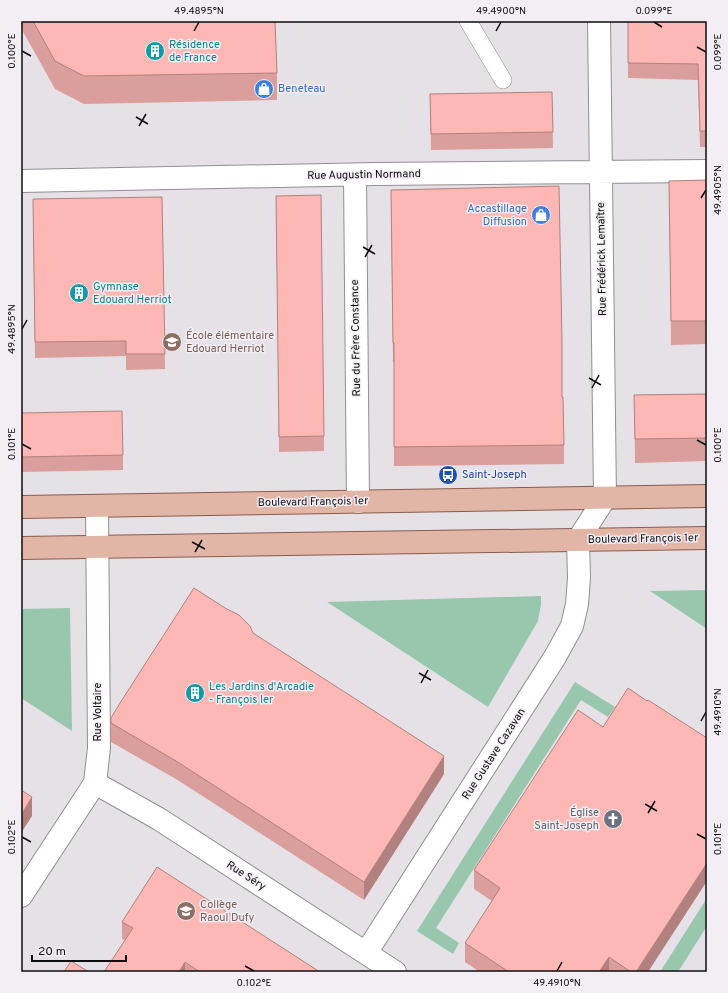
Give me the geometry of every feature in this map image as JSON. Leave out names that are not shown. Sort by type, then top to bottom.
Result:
[{"type":"main road","name":"Boulevard François 1er","points":[[21,507],[707,496]]},
{"type":"main road","name":"Boulevard François 1er","points":[[21,548],[707,538]]},
{"type":"street","name":"Rue Frédérick Lemaître","points":[[599,21],[605,498]]},
{"type":"street","name":"Rue Augustin Normand","points":[[21,181],[707,171]]},
{"type":"street","name":"Rue du Frère Constance","points":[[355,175],[358,502]]},
{"type":"street","name":"Boulevard François 1er","points":[[578,540],[605,498]]},
{"type":"street","name":"Rue Voltaire","points":[[21,896],[95,783],[99,748],[97,506]]},
{"type":"street","name":"Rue Gustave Cazavan","points":[[366,953],[555,657],[572,626],[577,604],[579,578],[578,540]]},
{"type":"street","name":"Rue Séry","points":[[95,783],[159,819],[395,972]]},
{"type":"lane","points":[[468,21],[503,80]]},
{"type":"green space","points":[[707,590],[707,629],[650,591]]},
{"type":"green space","points":[[541,596],[538,621],[488,707],[327,602]]},
{"type":"green space","points":[[70,608],[72,731],[21,698],[21,609]]},
{"type":"green space","points":[[575,682],[615,707],[608,717],[581,700],[436,928],[459,943],[453,954],[417,931]]},
{"type":"green space","points":[[707,898],[707,926],[678,972],[660,972]]},
{"type":"building","points":[[33,21],[275,21],[277,73],[84,76],[55,61]]},
{"type":"building","points":[[628,21],[707,21],[707,131],[700,131],[698,64],[628,63]]},
{"type":"building","points":[[552,92],[553,132],[431,134],[430,94]]},
{"type":"building","points":[[707,180],[707,321],[671,321],[669,181]]},
{"type":"building","points":[[559,186],[564,445],[394,447],[394,343],[391,190]]},
{"type":"building","points":[[321,195],[324,436],[279,437],[276,196]]},
{"type":"building","name":"Gymnase Edouard Herriot","points":[[162,197],[165,354],[126,354],[126,341],[35,342],[33,199]]},
{"type":"building","points":[[707,394],[707,438],[635,439],[634,395]]},
{"type":"building","points":[[122,411],[123,455],[21,457],[21,413]]},
{"type":"building","points":[[194,588],[225,608],[239,615],[250,626],[253,633],[444,756],[364,882],[176,761],[111,723],[111,718],[120,703]]},
{"type":"building","name":"Église Saint-Joseph","points":[[628,688],[707,738],[707,863],[636,972],[631,972],[609,957],[599,972],[509,972],[465,943],[500,888],[474,870],[578,710],[603,727]]},
{"type":"building","points":[[21,790],[32,797],[21,815]]},
{"type":"building","name":"Collège Raoul Dufy","points":[[157,867],[320,972],[200,972],[185,962],[179,972],[104,972],[133,928],[122,922]]},
{"type":"building","points":[[71,961],[89,972],[64,972]]},
{"type":"place","name":"Résidence de France","points":[[155,51]]},
{"type":"place","name":"Beneteau","points":[[264,89]]},
{"type":"place","name":"Accastillage Diffusion","points":[[541,215]]},
{"type":"place","name":"Gymnase Edouard Herriot","points":[[79,293]]},
{"type":"place","name":"École élémentaire Edouard Herriot","points":[[172,342]]},
{"type":"place","name":"Saint-Joseph","points":[[448,475]]},
{"type":"place","name":"Les Jardins d'Arcadie - François Ier","points":[[195,693]]},
{"type":"place","name":"Église Saint-Joseph","points":[[613,819]]},
{"type":"place","name":"Collège Raoul Dufy","points":[[186,911]]}]
